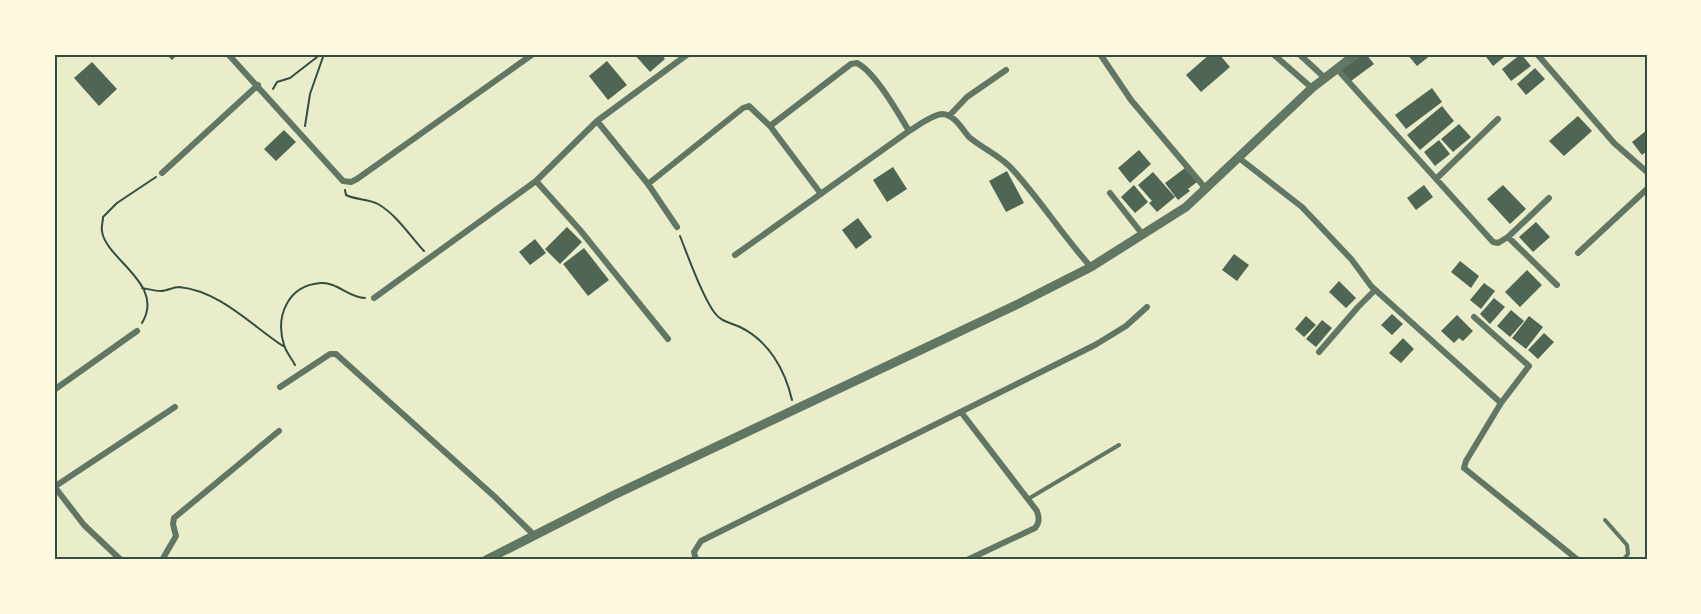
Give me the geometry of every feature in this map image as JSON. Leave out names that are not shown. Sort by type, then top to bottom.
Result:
[{"type":"street","points":[[228,54],[343,181],[351,182],[533,54]]},
{"type":"street","points":[[374,298],[536,181],[597,121],[688,54]]},
{"type":"street","points":[[1100,54],[1131,100],[1206,189]]},
{"type":"street","points":[[1273,54],[1312,87]]},
{"type":"street","points":[[1299,54],[1324,78]]},
{"type":"street","points":[[486,560],[794,408],[1018,304],[1090,267],[1186,207],[1312,87],[1356,54]]},
{"type":"street","points":[[1537,54],[1614,143],[1647,172]]},
{"type":"street","points":[[770,126],[851,64],[857,63],[872,76],[909,131]]},
{"type":"street","points":[[1337,69],[1493,242],[1498,243],[1508,237],[1550,198]]},
{"type":"street","points":[[950,116],[967,97],[1006,70]]},
{"type":"street","points":[[162,173],[258,86]]},
{"type":"street","points":[[648,184],[743,108],[749,106],[755,109],[770,126],[821,194]]},
{"type":"street","points":[[735,255],[909,131],[943,114],[950,116],[976,142],[1001,158],[1014,170],[1068,243],[1090,267]]},
{"type":"street","points":[[1436,179],[1498,119]]},
{"type":"street","points":[[597,121],[648,184],[677,227]]},
{"type":"street","points":[[1239,158],[1302,207],[1352,260],[1375,290],[1501,403]]},
{"type":"street","points":[[536,181],[580,230],[668,339]]},
{"type":"street","points":[[1578,253],[1647,189]]},
{"type":"street","points":[[1110,194],[1143,235]]},
{"type":"street","points":[[1508,237],[1557,285]]},
{"type":"street","points":[[1319,352],[1375,290]]},
{"type":"street","points":[[696,560],[694,552],[701,541],[1095,345],[1126,326],[1147,307]]},
{"type":"street","points":[[1474,317],[1528,364],[1528,368],[1501,403],[1464,468],[1578,560]]},
{"type":"street","points":[[54,390],[137,331]]},
{"type":"street","points":[[280,387],[330,354],[336,354],[534,535]]},
{"type":"street","points":[[121,560],[84,525],[54,486],[175,407]]},
{"type":"street","points":[[961,412],[1028,499],[1039,517],[1039,523],[1035,528],[967,560]]},
{"type":"street","points":[[162,560],[176,536],[174,518],[279,431]]},
{"type":"lane","points":[[1028,499],[1119,445]]},
{"type":"lane","points":[[1605,520],[1627,545],[1628,554],[1623,560]]},
{"type":"path","points":[[268,96],[277,82],[290,78],[322,54]]},
{"type":"path","points":[[303,135],[310,94],[322,54]]},
{"type":"path","points":[[137,331],[147,314],[146,295],[131,270],[112,250],[102,233],[103,217],[117,203],[162,173]]},
{"type":"path","points":[[343,181],[346,195],[378,204],[400,222],[430,258]]},
{"type":"path","points":[[677,227],[691,265],[713,311],[725,323],[740,327],[756,338],[777,360],[788,379],[794,408]]},
{"type":"path","points":[[300,374],[284,346],[280,319],[287,300],[302,288],[322,282],[337,287],[356,298],[374,298]]},
{"type":"path","points":[[142,288],[162,291],[177,287],[210,296],[284,346]]},
{"type":"building","points":[[166,54],[178,54],[172,60]]},
{"type":"building","points":[[634,54],[661,54],[665,59],[650,72]]},
{"type":"building","points":[[1210,54],[1219,54],[1230,67],[1201,92],[1186,75]]},
{"type":"building","points":[[1362,54],[1366,54],[1374,64],[1351,81],[1341,70]]},
{"type":"building","points":[[1407,54],[1432,54],[1417,66]]},
{"type":"building","points":[[1484,54],[1508,54],[1493,66]]},
{"type":"building","points":[[1521,54],[1531,66],[1511,81],[1502,69]]},
{"type":"building","points":[[607,61],[627,85],[608,100],[589,76]]},
{"type":"building","points":[[92,62],[117,89],[99,106],[74,78]]},
{"type":"building","points":[[1535,68],[1545,79],[1526,95],[1517,84]]},
{"type":"building","points":[[1432,88],[1442,102],[1406,129],[1395,115]]},
{"type":"building","points":[[1442,106],[1454,121],[1420,150],[1407,135]]},
{"type":"building","points":[[1578,116],[1592,131],[1564,156],[1549,141]]},
{"type":"building","points":[[1459,124],[1471,137],[1453,152],[1441,139]]},
{"type":"building","points":[[284,130],[296,142],[276,161],[264,149]]},
{"type":"building","points":[[1647,130],[1647,151],[1642,155],[1632,142]]},
{"type":"building","points":[[1439,140],[1450,154],[1435,166],[1424,152]]},
{"type":"building","points":[[1139,150],[1151,164],[1130,183],[1118,168]]},
{"type":"building","points":[[893,167],[907,189],[887,202],[873,180]]},
{"type":"building","points":[[1185,168],[1197,182],[1178,200],[1165,183]]},
{"type":"building","points":[[1007,171],[1024,203],[1006,212],[989,181]]},
{"type":"building","points":[[1153,172],[1175,197],[1157,212],[1149,203],[1152,201],[1138,185]]},
{"type":"building","points":[[1134,185],[1148,202],[1135,213],[1121,197]]},
{"type":"building","points":[[1424,185],[1433,197],[1416,210],[1407,198]]},
{"type":"building","points":[[1503,185],[1526,209],[1510,224],[1487,199]]},
{"type":"building","points":[[858,218],[872,237],[856,249],[842,230]]},
{"type":"building","points":[[1536,222],[1550,237],[1533,252],[1519,237]]},
{"type":"building","points":[[567,227],[582,242],[560,264],[545,249]]},
{"type":"building","points":[[535,239],[546,253],[530,265],[519,252]]},
{"type":"building","points":[[584,248],[609,280],[588,296],[563,264]]},
{"type":"building","points":[[1234,254],[1249,265],[1237,281],[1222,270]]},
{"type":"building","points":[[1460,261],[1479,276],[1471,288],[1451,272]]},
{"type":"building","points":[[1527,270],[1542,285],[1520,307],[1505,292]]},
{"type":"building","points":[[1339,281],[1356,298],[1346,308],[1329,292]]},
{"type":"building","points":[[1484,283],[1495,291],[1481,309],[1470,300]]},
{"type":"building","points":[[1494,298],[1505,307],[1490,324],[1480,314]]},
{"type":"building","points":[[1511,310],[1524,321],[1510,337],[1497,326]]},
{"type":"building","points":[[1392,314],[1403,324],[1392,335],[1381,325]]},
{"type":"building","points":[[1457,315],[1473,331],[1463,341],[1459,338],[1454,343],[1441,331]]},
{"type":"building","points":[[1306,316],[1316,325],[1304,337],[1295,329]]},
{"type":"building","points":[[1529,316],[1543,327],[1526,349],[1512,338]]},
{"type":"building","points":[[1322,320],[1332,328],[1316,347],[1306,339]]},
{"type":"building","points":[[1544,333],[1554,342],[1538,359],[1528,350]]},
{"type":"building","points":[[1403,338],[1414,349],[1401,363],[1389,353]]}]
